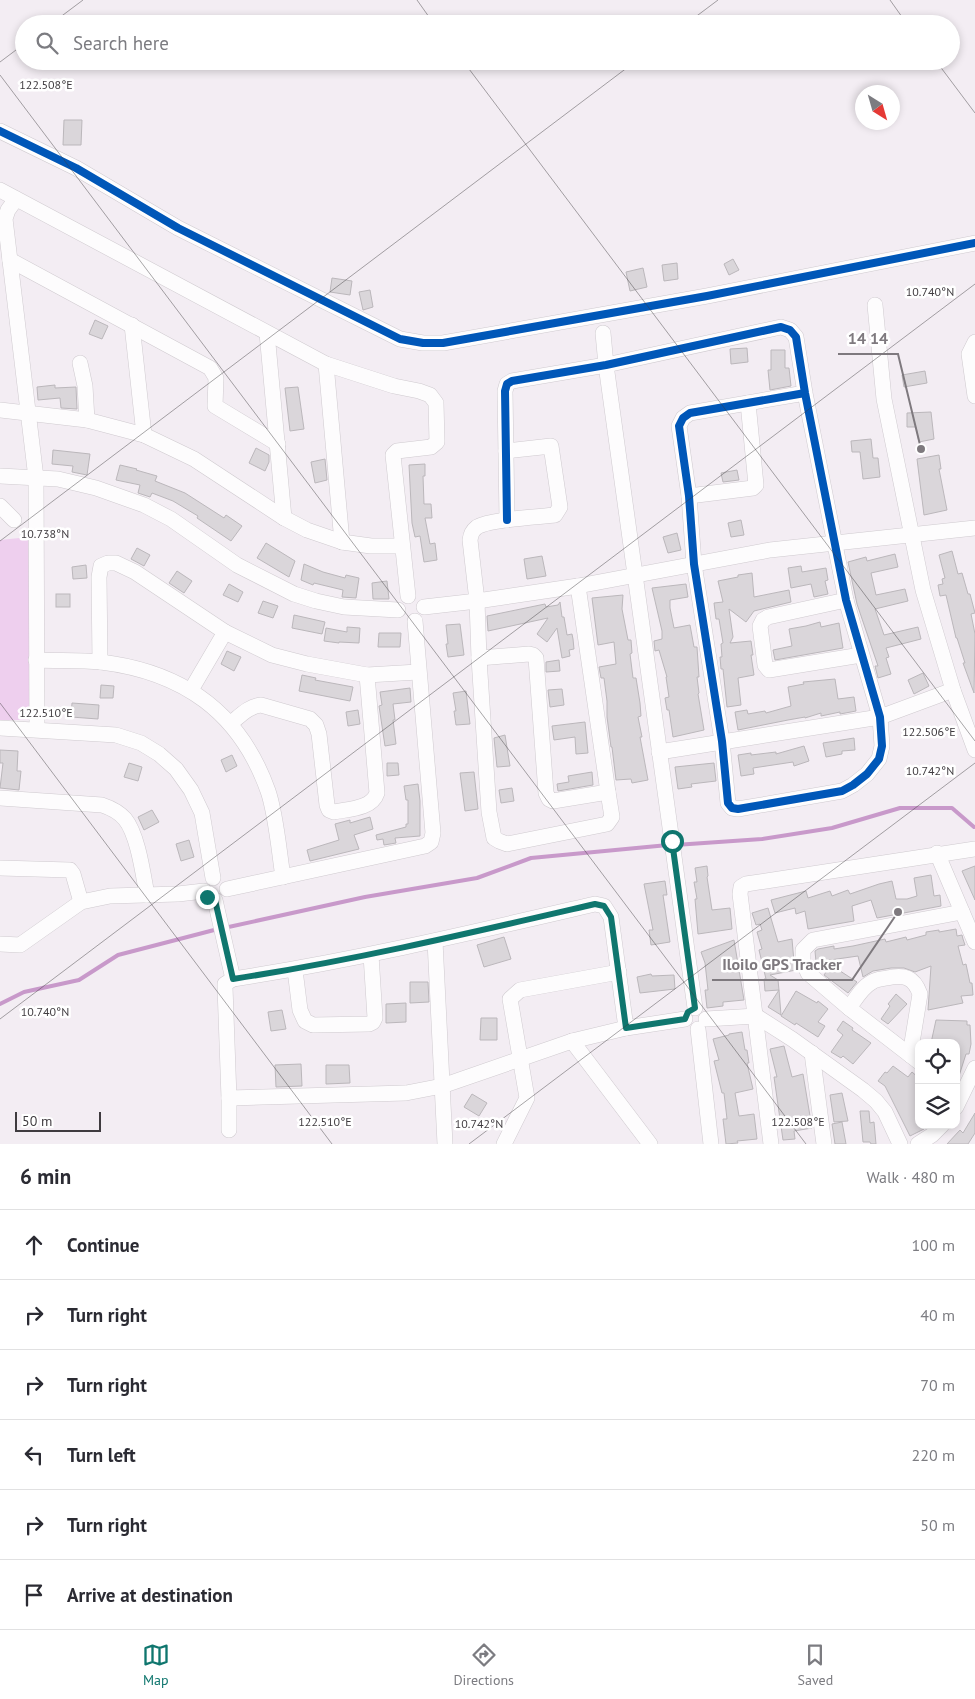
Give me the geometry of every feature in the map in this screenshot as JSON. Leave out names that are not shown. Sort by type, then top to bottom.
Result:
[{"type":"street","points":[[0,131],[76,168],[178,228],[400,340],[423,343],[443,343],[707,296],[975,243]]},
{"type":"street","points":[[0,190],[326,364],[394,386],[419,391],[430,396],[436,403],[437,442],[431,447],[397,450],[393,455],[408,596]]},
{"type":"street","points":[[16,199],[8,210],[5,219],[36,478],[37,729]]},
{"type":"street","points":[[10,260],[210,368],[216,378],[215,406],[278,444]]},
{"type":"street","points":[[875,305],[884,399],[923,590],[953,690],[975,750]]},
{"type":"street","points":[[132,325],[144,435]]},
{"type":"street","points":[[507,520],[505,391],[507,384],[512,381],[606,365],[781,327],[790,330],[796,337],[805,393],[846,600],[880,717],[882,746],[878,759],[867,774],[842,791],[738,809],[732,808],[728,803],[722,742],[694,564],[689,496],[679,426],[683,418],[690,413],[805,393]]},
{"type":"street","points":[[267,333],[284,518]]},
{"type":"street","points":[[603,333],[673,848],[690,1014],[688,1026],[756,1016],[812,1053],[876,1101],[885,1112],[900,1144]]},
{"type":"street","points":[[975,342],[970,354],[975,396]]},
{"type":"street","points":[[80,363],[85,386],[87,420]]},
{"type":"street","points":[[326,364],[342,542]]},
{"type":"street","points":[[689,496],[753,488],[756,485],[748,404]]},
{"type":"street","points":[[0,410],[87,420],[144,435],[194,459],[284,518],[307,530],[342,542],[371,546],[402,546]]},
{"type":"street","points":[[506,450],[551,446],[560,507],[555,515],[507,520],[478,526],[471,533],[470,540],[477,601],[489,812],[494,838],[499,842],[507,844],[607,824],[612,817],[578,586]]},
{"type":"street","points":[[0,476],[58,479],[96,488],[144,505],[171,519],[238,565],[294,594],[316,601],[344,606],[398,610]]},
{"type":"street","points":[[0,506],[14,520]]},
{"type":"street","points":[[424,607],[578,586],[770,550],[975,528]]},
{"type":"street","points":[[100,662],[99,577],[101,566],[108,563],[116,563],[135,572],[224,632],[272,654],[307,664],[367,675],[418,672]]},
{"type":"street","points":[[408,596],[415,597],[421,601],[424,607],[422,615],[415,621],[408,621],[401,617],[398,610],[400,601],[408,596]]},
{"type":"street","points":[[846,600],[768,617],[763,620],[760,626],[765,665],[769,670],[861,654]]},
{"type":"street","points":[[226,889],[425,846],[431,842],[433,833],[415,621]]},
{"type":"street","points":[[191,690],[224,632]]},
{"type":"street","points":[[479,658],[529,654],[536,658],[546,794],[549,799],[553,801],[608,792]]},
{"type":"street","points":[[36,660],[100,662],[145,670],[191,690],[231,723],[254,757],[269,792],[283,876]]},
{"type":"street","points":[[231,723],[249,708],[261,704],[310,719],[316,725],[319,734],[329,810],[334,812],[368,805],[375,799],[377,793],[367,675]]},
{"type":"street","points":[[659,752],[880,717],[953,690]]},
{"type":"street","points":[[0,728],[116,735],[140,743],[159,754],[176,769],[192,790],[202,813],[213,878]]},
{"type":"street","points":[[0,798],[102,805],[114,810],[124,818],[132,829],[147,895]]},
{"type":"street","points":[[771,1144],[740,894],[741,887],[746,884],[975,848]]},
{"type":"street","points":[[937,854],[975,942]]},
{"type":"street","points":[[0,868],[70,870],[73,874],[81,902]]},
{"type":"street","points":[[0,944],[20,945],[81,902],[110,896],[147,895],[213,901],[224,896],[226,889],[221,879],[213,878],[207,881],[213,901],[224,938],[233,979]]},
{"type":"street","points":[[229,1130],[225,988],[226,984],[233,979],[295,970],[371,955],[595,904],[604,906],[611,917],[626,1028]]},
{"type":"street","points":[[914,1058],[849,1008],[808,972],[803,962],[804,950],[813,940],[962,912]]},
{"type":"street","points":[[435,941],[445,1144]]},
{"type":"street","points":[[295,970],[300,1010],[305,1021],[313,1025],[369,1024],[375,1018],[371,955]]},
{"type":"street","points":[[504,1144],[527,1098],[510,999],[520,990],[618,972]]},
{"type":"street","points":[[849,1008],[865,986],[873,980],[896,976],[906,977],[917,985],[920,994],[914,1058]]},
{"type":"street","points":[[229,1098],[406,1093],[442,1086],[572,1041],[690,1014]]},
{"type":"street","points":[[702,1024],[711,1144]]},
{"type":"street","points":[[572,1041],[650,1144]]},
{"type":"street","points":[[812,1053],[824,1144]]},
{"type":"street","points":[[960,1094],[975,1068]]},
{"type":"street","points":[[918,1144],[932,1136],[938,1129]]},
{"type":"shaded area","points":[[29,537],[30,720],[0,720],[0,540]]},
{"type":"building","points":[[64,120],[82,120],[81,145],[63,145]]},
{"type":"building","points":[[733,259],[739,270],[729,275],[724,264]]},
{"type":"building","points":[[677,263],[678,279],[664,281],[662,265]]},
{"type":"building","points":[[643,268],[647,287],[630,291],[626,272]]},
{"type":"building","points":[[332,278],[352,281],[350,295],[330,292]]},
{"type":"building","points":[[370,290],[373,307],[363,310],[359,292]]},
{"type":"building","points":[[95,320],[108,326],[102,339],[89,334]]},
{"type":"building","points":[[747,348],[748,362],[731,364],[730,349]]},
{"type":"building","points":[[771,350],[785,350],[785,368],[789,368],[791,386],[770,390],[768,370],[771,370]]},
{"type":"building","points":[[925,371],[927,383],[904,387],[902,375]]},
{"type":"building","points":[[55,385],[55,388],[76,387],[77,409],[61,408],[60,398],[38,400],[37,387]]},
{"type":"building","points":[[298,387],[304,429],[290,431],[285,388]]},
{"type":"building","points":[[931,412],[934,439],[919,442],[916,427],[907,427],[907,413]]},
{"type":"building","points":[[871,439],[873,458],[878,458],[880,477],[863,479],[860,452],[852,452],[851,441]]},
{"type":"building","points":[[256,448],[269,455],[269,462],[265,471],[249,463]]},
{"type":"building","points":[[53,450],[90,454],[87,475],[72,472],[73,466],[52,464]]},
{"type":"building","points":[[939,455],[941,469],[939,469],[947,510],[924,515],[917,459]]},
{"type":"building","points":[[325,459],[327,480],[315,483],[311,462]]},
{"type":"building","points":[[425,464],[425,476],[423,476],[424,504],[431,504],[432,518],[425,518],[430,544],[435,543],[437,560],[424,562],[420,536],[415,537],[412,523],[409,465]]},
{"type":"building","points":[[120,465],[157,476],[155,481],[185,493],[224,518],[226,515],[242,526],[231,541],[197,518],[198,516],[173,501],[152,493],[150,497],[138,493],[140,485],[116,480]]},
{"type":"building","points":[[737,470],[739,480],[723,482],[721,473]]},
{"type":"building","points":[[741,520],[744,535],[731,537],[728,523]]},
{"type":"building","points":[[677,533],[681,550],[668,553],[663,537]]},
{"type":"building","points":[[266,543],[295,561],[289,577],[257,558]]},
{"type":"building","points":[[137,548],[150,555],[144,566],[131,559]]},
{"type":"building","points":[[952,551],[958,574],[962,573],[975,613],[971,614],[975,634],[974,693],[963,663],[965,663],[956,638],[946,595],[940,596],[938,585],[943,584],[942,579],[945,578],[939,555]]},
{"type":"building","points":[[895,554],[898,567],[871,573],[876,595],[905,589],[908,601],[875,609],[884,635],[918,627],[921,639],[886,648],[889,657],[886,658],[891,674],[878,678],[875,666],[878,666],[857,604],[848,562],[866,557],[867,561]]},
{"type":"building","points":[[542,556],[546,576],[527,579],[524,559]]},
{"type":"building","points":[[304,564],[345,578],[346,575],[359,578],[356,598],[342,597],[343,590],[314,583],[313,585],[301,580]]},
{"type":"building","points":[[86,565],[87,578],[73,579],[72,567]]},
{"type":"building","points":[[801,566],[802,572],[826,568],[828,580],[825,581],[828,594],[814,597],[811,584],[791,588],[788,568]]},
{"type":"building","points":[[177,571],[192,581],[184,593],[169,583]]},
{"type":"building","points":[[752,573],[754,597],[789,590],[791,602],[754,611],[746,622],[729,609],[733,637],[730,643],[751,641],[754,675],[738,678],[741,705],[727,707],[720,657],[722,657],[721,644],[723,643],[719,619],[716,619],[714,603],[723,602],[718,581]]},
{"type":"building","points":[[387,581],[389,599],[373,599],[372,583]]},
{"type":"building","points":[[229,584],[243,592],[238,602],[223,595]]},
{"type":"building","points":[[686,584],[688,597],[670,600],[670,608],[674,628],[690,625],[694,647],[697,647],[698,694],[704,730],[673,737],[669,710],[667,710],[665,698],[669,697],[667,677],[659,650],[655,651],[654,641],[662,639],[662,631],[652,588]]},
{"type":"building","points":[[56,594],[70,594],[70,607],[56,607]]},
{"type":"building","points":[[623,595],[622,609],[628,640],[631,640],[632,653],[630,654],[633,678],[636,678],[640,703],[641,716],[638,717],[642,737],[640,737],[648,780],[632,783],[631,779],[616,780],[607,717],[604,678],[601,678],[599,667],[616,664],[614,642],[598,645],[592,598]]},
{"type":"building","points":[[263,601],[278,606],[273,618],[258,613]]},
{"type":"building","points":[[560,602],[567,635],[572,634],[573,639],[574,649],[569,650],[570,656],[562,658],[557,628],[547,642],[537,634],[548,618],[488,631],[487,616],[545,604],[546,607],[558,605]]},
{"type":"building","points":[[294,615],[325,622],[322,634],[292,628]]},
{"type":"building","points":[[820,622],[821,627],[839,623],[843,648],[775,660],[773,650],[792,646],[789,629]]},
{"type":"building","points":[[460,624],[464,655],[448,657],[446,625]]},
{"type":"building","points":[[347,627],[360,628],[359,643],[324,641],[326,628],[347,632]]},
{"type":"building","points":[[379,633],[401,633],[400,647],[378,647]]},
{"type":"building","points":[[227,651],[241,657],[234,671],[221,664]]},
{"type":"building","points":[[559,660],[560,671],[546,672],[546,662]]},
{"type":"building","points":[[923,673],[929,686],[914,694],[908,680]]},
{"type":"building","points":[[302,675],[316,678],[315,680],[353,687],[350,701],[299,691]]},
{"type":"building","points":[[835,679],[838,699],[854,697],[856,711],[821,716],[821,713],[805,718],[738,730],[735,712],[747,710],[748,714],[765,711],[766,713],[791,706],[788,687],[804,684],[803,682]]},
{"type":"building","points":[[101,685],[114,686],[113,698],[100,698]]},
{"type":"building","points":[[410,688],[411,702],[393,704],[396,744],[385,746],[379,706],[382,705],[380,692]]},
{"type":"building","points":[[562,689],[564,705],[550,707],[548,690]]},
{"type":"building","points":[[466,691],[470,724],[456,725],[453,693]]},
{"type":"building","points":[[72,703],[99,705],[98,719],[71,717]]},
{"type":"building","points":[[358,710],[360,724],[348,726],[346,712]]},
{"type":"building","points":[[585,722],[588,753],[576,754],[575,737],[554,740],[552,726]]},
{"type":"building","points":[[505,735],[510,766],[497,767],[494,738]]},
{"type":"building","points":[[854,738],[855,750],[842,751],[842,754],[826,757],[823,743]]},
{"type":"building","points":[[804,746],[809,761],[794,766],[793,762],[753,768],[754,774],[741,776],[738,755],[776,752],[776,754]]},
{"type":"building","points":[[0,750],[18,751],[17,771],[21,771],[19,790],[0,788],[3,763],[0,763]]},
{"type":"building","points":[[232,755],[237,766],[226,772],[221,760]]},
{"type":"building","points":[[129,763],[142,767],[138,781],[124,777]]},
{"type":"building","points":[[387,763],[398,763],[399,775],[387,776]]},
{"type":"building","points":[[714,763],[716,781],[691,784],[692,787],[678,789],[675,767]]},
{"type":"building","points":[[474,772],[478,809],[465,811],[460,773]]},
{"type":"building","points":[[592,772],[593,785],[558,791],[557,784],[569,782],[568,776]]},
{"type":"building","points":[[418,784],[420,836],[395,838],[396,843],[384,845],[383,839],[377,840],[376,835],[406,827],[406,824],[408,824],[408,800],[406,800],[404,786]]},
{"type":"building","points":[[512,788],[514,801],[501,803],[499,790]]},
{"type":"building","points":[[152,810],[159,822],[144,830],[138,817]]},
{"type":"building","points":[[370,817],[373,829],[354,835],[359,849],[310,861],[307,850],[339,840],[335,824],[350,820],[350,823]]},
{"type":"building","points":[[189,840],[194,857],[181,861],[176,844]]},
{"type":"building","points":[[707,866],[712,910],[730,908],[732,929],[698,934],[695,899],[697,899],[694,882],[697,882],[695,868]]},
{"type":"building","points":[[975,866],[975,900],[962,871]]},
{"type":"building","points":[[931,875],[934,896],[940,895],[941,906],[877,918],[871,900],[852,906],[854,921],[808,929],[805,911],[796,914],[795,908],[775,913],[771,900],[806,891],[808,898],[830,891],[832,896],[848,890],[850,894],[892,881],[896,899],[907,899],[917,896],[914,878]]},
{"type":"building","points":[[665,881],[667,895],[663,895],[670,942],[651,945],[649,930],[653,930],[644,884]]},
{"type":"building","points":[[768,908],[778,942],[792,939],[796,970],[770,975],[778,980],[779,990],[765,991],[764,979],[766,979],[759,950],[762,949],[757,932],[762,930],[760,924],[756,925],[752,913]]},
{"type":"building","points":[[956,929],[957,936],[962,935],[965,945],[958,946],[963,965],[966,964],[970,983],[972,983],[973,995],[961,996],[963,1003],[928,1010],[931,966],[915,972],[904,968],[891,968],[873,971],[863,977],[858,956],[816,962],[815,951],[818,949],[834,946],[834,949],[885,939],[886,942],[906,937],[907,940],[926,935],[926,932]]},
{"type":"building","points":[[504,937],[511,959],[484,967],[477,945]]},
{"type":"building","points":[[734,940],[744,1000],[723,1002],[723,1006],[707,1008],[705,990],[708,990],[705,963],[701,952]]},
{"type":"building","points":[[831,965],[857,982],[848,993],[824,975]]},
{"type":"building","points":[[651,974],[652,976],[674,975],[675,989],[640,993],[637,977]]},
{"type":"building","points":[[410,982],[428,982],[429,1002],[410,1003]]},
{"type":"building","points":[[779,990],[781,1015],[768,1007]]},
{"type":"building","points":[[796,991],[817,1003],[818,1001],[828,1009],[818,1022],[825,1026],[818,1037],[781,1016]]},
{"type":"building","points":[[896,994],[907,1004],[888,1024],[881,1019],[890,1006],[888,1004]]},
{"type":"building","points":[[406,1003],[406,1022],[386,1023],[386,1004]]},
{"type":"building","points":[[282,1010],[286,1029],[271,1031],[268,1012]]},
{"type":"building","points":[[481,1018],[497,1018],[497,1040],[480,1040]]},
{"type":"building","points":[[936,1020],[967,1021],[967,1025],[970,1025],[971,1044],[969,1054],[966,1054],[960,1073],[960,1039],[932,1039]]},
{"type":"building","points":[[843,1021],[853,1028],[852,1030],[871,1043],[853,1064],[843,1056],[841,1058],[831,1052],[843,1035],[837,1030]]},
{"type":"building","points":[[742,1032],[753,1089],[735,1093],[739,1116],[754,1114],[757,1139],[726,1144],[723,1119],[727,1119],[724,1093],[722,1093],[714,1061],[719,1060],[713,1039]]},
{"type":"building","points":[[784,1046],[792,1077],[803,1074],[812,1128],[794,1131],[795,1139],[783,1140],[774,1077],[777,1077],[770,1049]]},
{"type":"building","points":[[301,1064],[302,1086],[276,1087],[275,1065]]},
{"type":"building","points":[[326,1065],[349,1065],[350,1083],[326,1084]]},
{"type":"building","points":[[893,1066],[908,1077],[912,1072],[915,1075],[915,1129],[924,1129],[910,1136],[885,1086],[878,1081],[885,1072],[887,1073]]},
{"type":"building","points":[[842,1093],[848,1121],[834,1122],[830,1095]]},
{"type":"building","points":[[472,1094],[487,1103],[479,1116],[464,1107]]},
{"type":"building","points":[[860,1111],[869,1111],[870,1123],[874,1122],[876,1144],[863,1142]]},
{"type":"building","points":[[975,1113],[975,1133],[968,1144],[947,1144],[960,1130],[963,1133]]},
{"type":"building","points":[[842,1122],[846,1144],[835,1144],[832,1124]]},
{"type":"waterway","points":[[675,845],[762,839],[832,828],[900,808],[952,808],[974,827]]},
{"type":"waterway","points":[[224,928],[365,897],[477,878],[531,858],[668,845]]},
{"type":"waterway","points":[[0,1004],[24,992],[79,980],[118,955],[218,929]]},
{"type":"cycle path","points":[[0,131],[76,168],[178,228],[400,339],[423,343],[443,343],[707,296],[975,243]]},
{"type":"cycle path","points":[[507,520],[505,391],[507,384],[512,381],[606,365],[781,327],[790,330],[796,337],[805,393],[846,600],[880,717],[882,746],[879,759],[867,774],[842,791],[738,809],[732,808],[728,803],[722,741],[694,564],[689,496],[679,426],[683,418],[690,413],[805,393]]},
{"type":"place","name":"14 14","points":[[921,449]]},
{"type":"place","name":"Iloilo GPS Tracker","points":[[898,912]]},
{"type":"route","points":[[207,897],[215,900],[233,979],[295,970],[371,955],[595,904],[604,906],[611,917],[626,1028],[685,1019],[688,1012],[695,1008],[672,841]]}]
